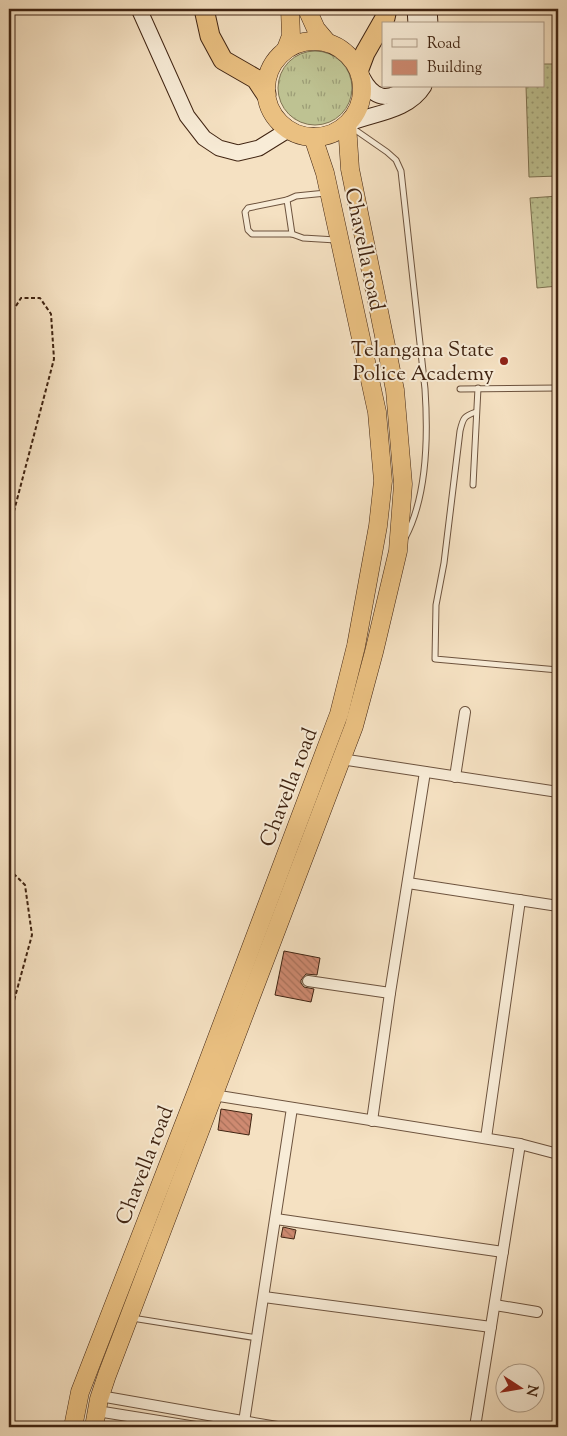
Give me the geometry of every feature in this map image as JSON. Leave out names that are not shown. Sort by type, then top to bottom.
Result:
[{"type":"highway","points":[[204,9],[210,36],[223,60],[256,79],[266,94]]},
{"type":"highway","points":[[286,49],[291,36],[290,9]]},
{"type":"highway","points":[[307,9],[316,29],[327,42]]},
{"type":"highway","points":[[383,22],[387,9]]},
{"type":"highway","points":[[360,73],[365,53],[382,23]]},
{"type":"highway","points":[[313,40],[327,42],[340,48],[351,57],[360,73],[363,88],[362,98],[354,116],[336,133],[323,137],[298,135],[288,130],[277,120],[269,108],[266,94],[267,76],[274,61],[286,49],[299,42],[313,40]]},
{"type":"highway","name":"Chavella road","points":[[73,1427],[80,1392],[270,922],[354,726],[398,551],[403,484],[395,390],[350,169],[347,124]]},
{"type":"highway","name":"Chavella road","points":[[97,1412],[129,1318],[213,1095],[339,714],[356,646],[378,526],[382,481],[377,412],[325,173],[313,137]]},
{"type":"main road","points":[[139,9],[187,116],[204,138],[219,148],[238,153],[259,148],[288,130]]},
{"type":"main road","points":[[415,9],[416,22]]},
{"type":"main road","points":[[429,9],[430,22]]},
{"type":"main road","points":[[360,73],[366,86],[378,96],[392,96],[405,88]]},
{"type":"main road","points":[[347,124],[403,105],[416,96],[422,88]]},
{"type":"street","points":[[455,776],[465,712]]},
{"type":"street","points":[[341,759],[558,792]]},
{"type":"street","points":[[372,1120],[425,772]]},
{"type":"street","points":[[408,883],[558,906]]},
{"type":"street","points":[[486,1138],[520,900]]},
{"type":"street","points":[[308,981],[390,993]]},
{"type":"street","points":[[213,1095],[486,1138],[520,1144],[558,1154]]},
{"type":"street","points":[[244,1422],[292,1108]]},
{"type":"street","points":[[475,1427],[520,1144]]},
{"type":"street","points":[[276,1219],[503,1252]]},
{"type":"street","points":[[264,1297],[491,1327]]},
{"type":"street","points":[[495,1305],[537,1312]]},
{"type":"street","points":[[97,1412],[244,1422],[277,1427]]},
{"type":"street","points":[[97,1412],[196,1427]]},
{"type":"lane","points":[[347,124],[388,152],[396,160],[401,171],[426,388],[427,425],[424,467],[418,502],[412,525],[398,551]]},
{"type":"lane","points":[[329,193],[296,196],[287,200],[248,208],[245,212],[248,230],[252,234],[292,234],[303,238],[340,241]]},
{"type":"lane","points":[[287,200],[292,234]]},
{"type":"lane","points":[[460,388],[558,388]]},
{"type":"lane","points":[[473,485],[478,388]]},
{"type":"lane","points":[[476,412],[467,415],[462,420],[460,431],[444,563],[436,606],[435,659],[558,670]]},
{"type":"lane","points":[[129,1318],[258,1338]]},
{"type":"path","points":[[9,317],[21,298],[40,298],[51,314],[54,359],[14,511],[9,547]]},
{"type":"path","points":[[9,869],[25,885],[32,935],[9,1019]]},
{"type":"green space","points":[[315,51],[329,54],[341,62],[349,74],[352,88],[349,102],[341,114],[329,122],[315,125],[301,122],[289,114],[281,102],[278,88],[281,74],[289,62],[301,54]]},
{"type":"green space","points":[[544,64],[558,64],[558,176],[529,177],[526,88],[544,88]]},
{"type":"green space","points":[[558,196],[558,286],[537,288],[530,198]]},
{"type":"building","points":[[284,951],[320,958],[317,975],[306,974],[301,980],[304,987],[314,989],[311,1002],[275,995]]},
{"type":"building","points":[[221,1109],[252,1114],[249,1135],[218,1130]]},
{"type":"building","points":[[283,1227],[296,1230],[294,1239],[281,1237]]},
{"type":"place","name":"Telangana State Police Academy","points":[[504,361]]}]
